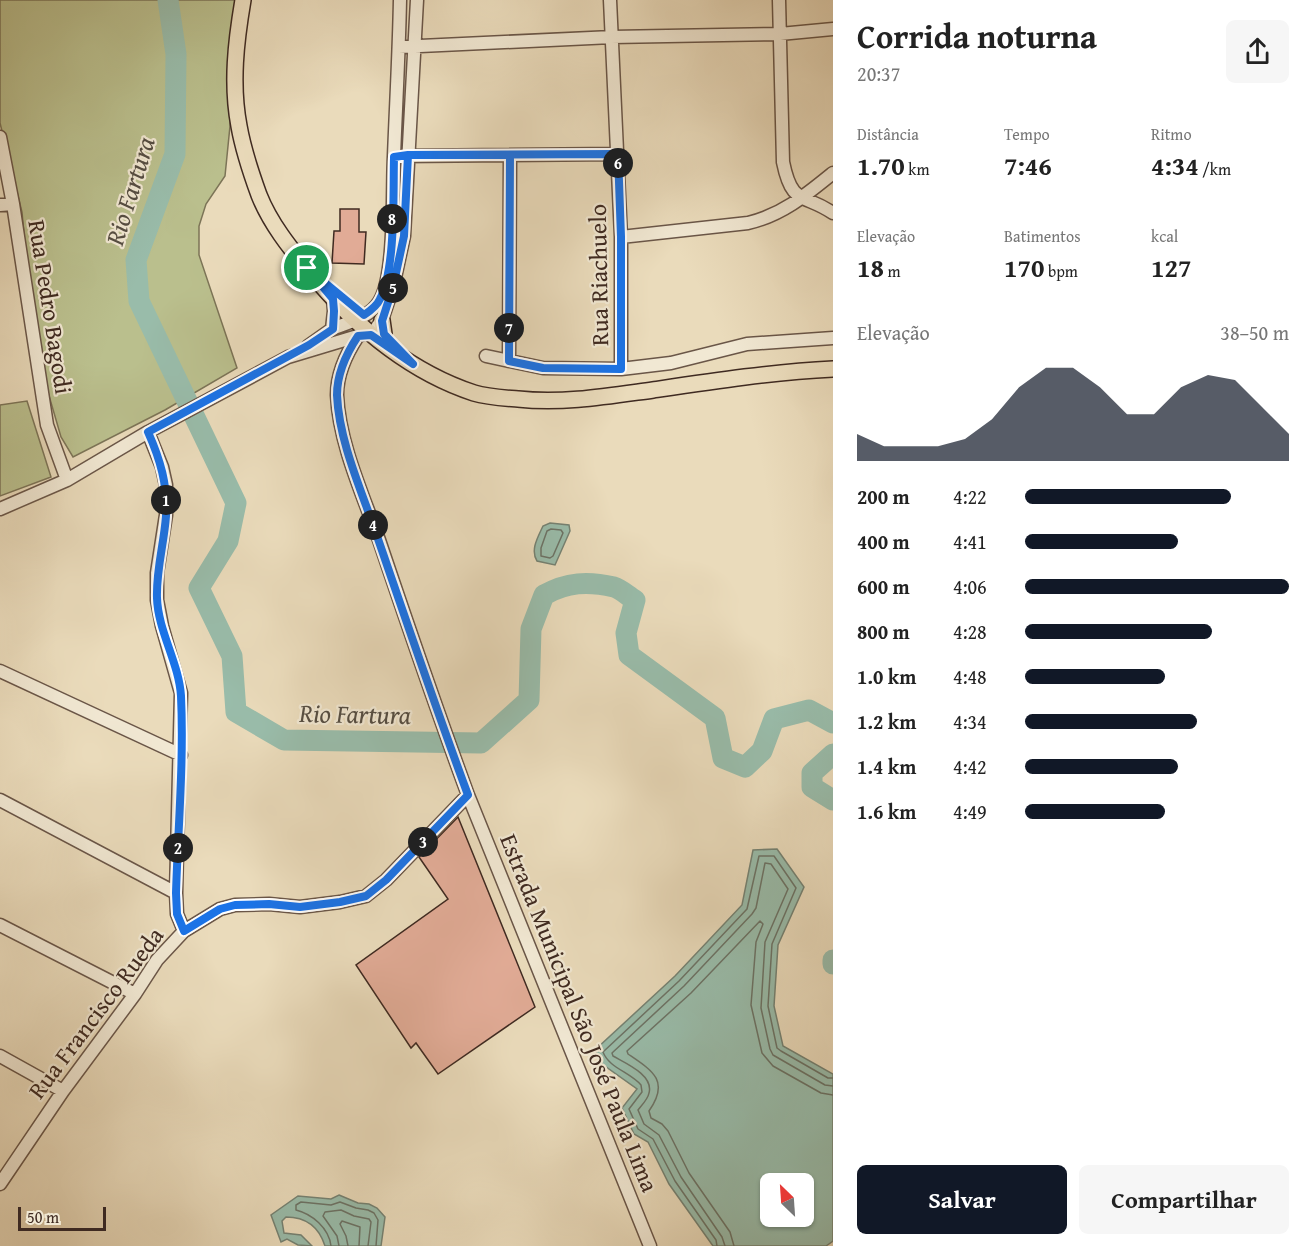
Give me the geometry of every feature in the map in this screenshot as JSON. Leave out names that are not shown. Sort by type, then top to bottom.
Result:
[{"type":"main road","points":[[243,0],[237,36],[234,97],[241,135],[260,196],[276,227],[333,299],[413,364],[448,384],[477,394],[520,400],[553,401],[776,372],[833,369]]},
{"type":"main road","points":[[307,268],[359,318]]},
{"type":"street","points":[[0,509],[67,480],[148,432],[288,357],[333,329],[359,318],[379,302],[387,277],[392,228],[400,0]]},
{"type":"street","points":[[344,360],[375,331],[393,287],[404,236],[417,0]]},
{"type":"street","name":"Rua Riachuelo","points":[[610,0],[621,237],[621,369]]},
{"type":"street","points":[[779,0],[783,162],[791,188],[801,198],[833,213]]},
{"type":"street","points":[[399,47],[612,37],[780,34],[833,28]]},
{"type":"street","name":"Rua Pedro Bagodi","points":[[0,137],[6,205],[47,425],[67,480]]},
{"type":"street","points":[[394,157],[408,155],[618,154]]},
{"type":"street","points":[[509,361],[510,155]]},
{"type":"street","points":[[621,237],[748,223],[765,219],[801,198],[833,173]]},
{"type":"street","points":[[333,299],[333,329]]},
{"type":"street","points":[[333,329],[341,331],[345,339],[344,360]]},
{"type":"street","points":[[288,357],[375,331]]},
{"type":"street","points":[[486,356],[543,368],[621,369],[671,363],[747,344],[833,338]]},
{"type":"street","name":"Estrada Municipal São José Paula Lima","points":[[344,360],[338,382],[339,418],[445,734],[650,1246]]},
{"type":"street","name":"Rua Francisco Rueda","points":[[0,1183],[157,960],[184,931],[177,914],[176,893],[181,693],[157,600],[157,573],[166,515],[165,484],[162,467],[148,432]]},
{"type":"street","points":[[0,671],[181,755]]},
{"type":"street","points":[[184,931],[220,909],[235,905],[269,904],[300,907],[366,896],[386,880],[468,795]]},
{"type":"street","points":[[0,800],[176,893]]},
{"type":"street","points":[[0,925],[135,994]]},
{"type":"street","points":[[0,1056],[63,1091]]},
{"type":"shaded area","points":[[0,0],[235,0],[231,35],[230,126],[225,176],[206,204],[199,226],[199,255],[237,368],[165,410],[73,457],[61,437],[34,344],[22,212],[0,123]]},
{"type":"shaded area","points":[[27,401],[51,477],[0,496],[0,405]]},
{"type":"water","points":[[550,523],[569,525],[570,531],[555,565],[537,561],[534,552],[543,526]]},
{"type":"water","points":[[777,849],[804,887],[778,945],[774,1006],[783,1046],[833,1074],[833,1241],[826,1246],[713,1246],[669,1184],[648,1142],[634,1134],[622,1108],[637,1089],[602,1064],[595,1050],[675,976],[742,905],[753,850]]},
{"type":"water","points":[[339,1195],[358,1203],[369,1204],[377,1208],[385,1217],[381,1246],[325,1246],[319,1233],[311,1224],[293,1217],[286,1217],[282,1221],[284,1233],[301,1235],[312,1246],[298,1245],[287,1239],[281,1242],[271,1215],[298,1196],[331,1199]]},
{"type":"building","points":[[340,209],[359,209],[359,232],[366,232],[364,264],[332,263],[334,231],[340,231]]},
{"type":"building","points":[[458,817],[535,1007],[438,1074],[416,1043],[411,1048],[356,965],[448,899],[419,857]]},
{"type":"waterway","name":"Rio Fartura","points":[[168,0],[176,54],[175,154],[136,260],[139,301],[236,503],[228,541],[199,588],[232,656],[236,712],[284,740],[481,743],[529,700],[531,629],[544,595],[561,587],[586,583],[614,587],[635,600],[626,633],[629,655],[715,718],[723,758],[745,767],[762,751],[774,719],[809,710],[833,723]]},
{"type":"waterway","name":"Rio Fartura","points":[[833,754],[812,773],[812,787],[833,800]]},
{"type":"route","points":[[307,268],[333,299],[333,329],[309,345],[148,432],[162,467],[165,484],[166,515],[157,573],[157,600],[181,693],[176,893],[177,914],[184,931],[220,909],[235,905],[269,904],[300,907],[366,896],[386,880],[468,795],[353,466],[339,418],[338,382],[344,360],[358,336],[371,335],[413,364],[384,334],[382,321],[393,287],[404,236],[408,155],[618,154],[621,237],[621,369],[543,368],[509,361],[510,155],[408,155],[394,157],[391,248],[387,277],[379,302],[364,315],[307,268]]}]
